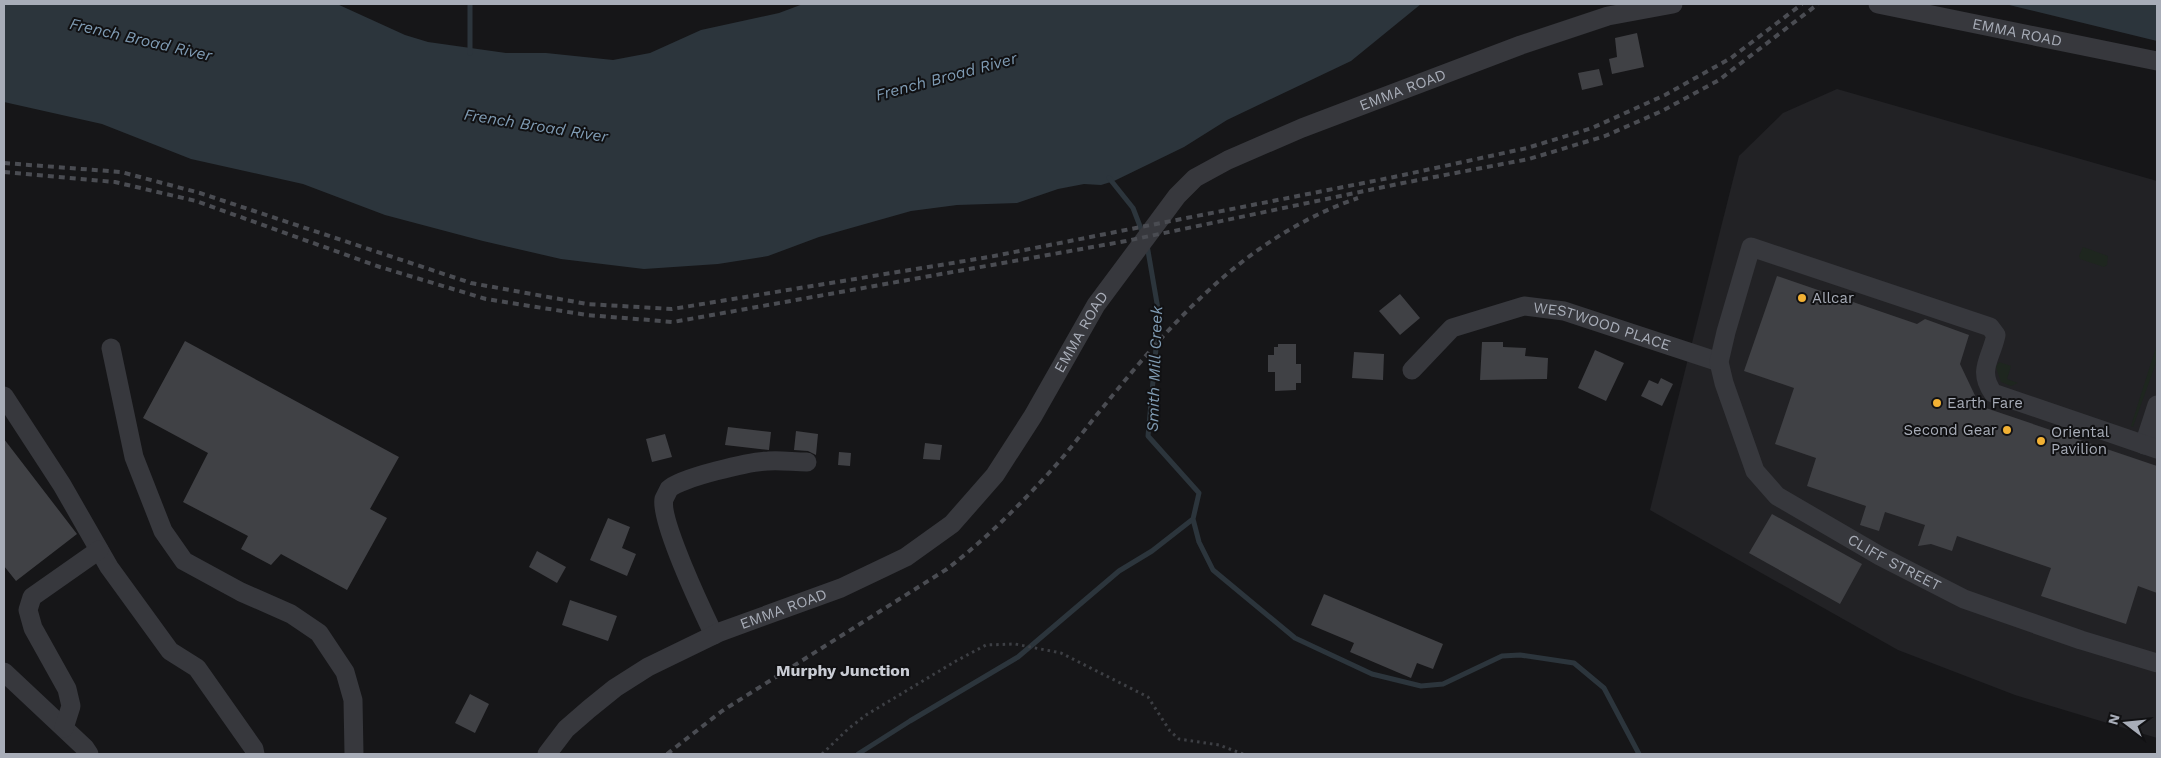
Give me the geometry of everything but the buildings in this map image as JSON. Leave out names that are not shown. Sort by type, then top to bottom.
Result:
[{"type":"street","name":"EMMA ROAD","points":[[547,754],[566,730],[615,688],[648,667],[714,635],[841,588],[884,568],[906,557],[952,524],[995,475],[1033,416],[1096,305],[1177,196],[1195,178],[1228,160],[1302,128],[1521,45],[1608,16],[1673,4]]},
{"type":"street","name":"EMMA ROAD","points":[[1878,4],[2157,62]]},
{"type":"street","points":[[1720,362],[1726,332],[1751,247],[1990,327],[1996,335],[1984,372],[1985,380],[1993,393],[2151,447],[2157,405]]},
{"type":"street","name":"WESTWOOD PLACE","points":[[1412,370],[1452,328],[1524,306],[1564,311],[1720,362]]},
{"type":"street","points":[[110,348],[134,457],[163,531],[184,561],[240,592],[290,614],[319,633],[345,672],[348,681],[353,700],[354,754]]},
{"type":"street","name":"CLIFF STREET","points":[[1720,362],[1724,383],[1755,471],[1778,496],[1880,556],[1964,599],[2081,640],[2157,662]]},
{"type":"street","points":[[4,396],[62,485],[109,567],[170,651],[197,668],[256,754]]},
{"type":"street","points":[[714,635],[694,593],[664,514],[664,500],[670,489],[683,481],[734,467],[767,460],[807,462]]},
{"type":"street","points":[[64,728],[71,706],[67,689],[32,628],[28,610],[32,597],[99,550]]},
{"type":"street","points":[[4,672],[89,754]]},
{"type":"path","points":[[822,754],[866,715],[956,661],[986,645],[1015,644],[1061,653],[1148,696],[1170,731],[1179,739],[1219,745],[1243,754]]},
{"type":"shaded area","points":[[1837,89],[2157,181],[2157,738],[2015,695],[1898,650],[1650,510],[1739,156],[1783,113]]},
{"type":"shaded area","points":[[2083,247],[2108,256],[2107,265],[2104,267],[2080,259],[2079,256]]},
{"type":"shaded area","points":[[2157,344],[2157,360],[2133,427],[2131,426]]},
{"type":"shaded area","points":[[1999,362],[2011,366],[2007,379],[2018,383],[2011,386],[2001,382],[1996,367]]},
{"type":"water","name":"French Broad River","points":[[4,4],[337,4],[405,35],[428,42],[506,53],[546,53],[613,60],[650,53],[701,30],[779,13],[803,4],[1421,4],[1351,61],[1227,120],[1184,147],[1114,181],[1101,185],[1084,184],[1058,189],[1017,203],[957,205],[911,211],[819,237],[768,256],[718,264],[644,269],[561,259],[483,241],[385,215],[303,184],[191,159],[102,124],[4,102]]},
{"type":"water","points":[[2005,4],[2157,4],[2157,41]]},
{"type":"waterway","points":[[470,4],[470,53]]},
{"type":"waterway","name":"Smith Mill Creek","points":[[1109,178],[1133,208],[1143,234]]},
{"type":"waterway","name":"Smith Mill Creek","points":[[1147,245],[1159,315],[1148,436],[1199,493],[1193,519],[1199,542],[1213,570],[1295,638],[1372,674],[1421,686],[1443,684],[1502,656],[1520,655],[1574,663],[1604,688],[1639,754]]},
{"type":"waterway","points":[[858,754],[1018,657],[1119,571],[1152,551],[1193,519]]},
{"type":"railway","points":[[4,163],[121,172],[200,193],[471,283],[587,304],[672,309],[989,257],[1394,177],[1527,148],[1592,128],[1665,95],[1731,58],[1802,4]]},
{"type":"railway","points":[[4,172],[115,182],[196,201],[380,267],[486,299],[587,315],[673,322],[1126,241],[1403,183],[1529,159],[1605,136],[1662,111],[1719,80],[1818,4]]},
{"type":"railway","points":[[667,754],[722,711],[947,569],[962,557],[1004,520],[1043,479],[1158,342],[1216,283],[1248,257],[1282,234],[1318,214],[1358,198]]},
{"type":"place","name":"Allcar","points":[[1802,298]]},
{"type":"place","name":"Earth Fare","points":[[1937,403]]},
{"type":"place","name":"Second Gear","points":[[2007,430]]},
{"type":"place","name":"Oriental Pavilion","points":[[2041,441]]},
{"type":"district","name":"Murphy Junction","points":[[843,670]]}]
